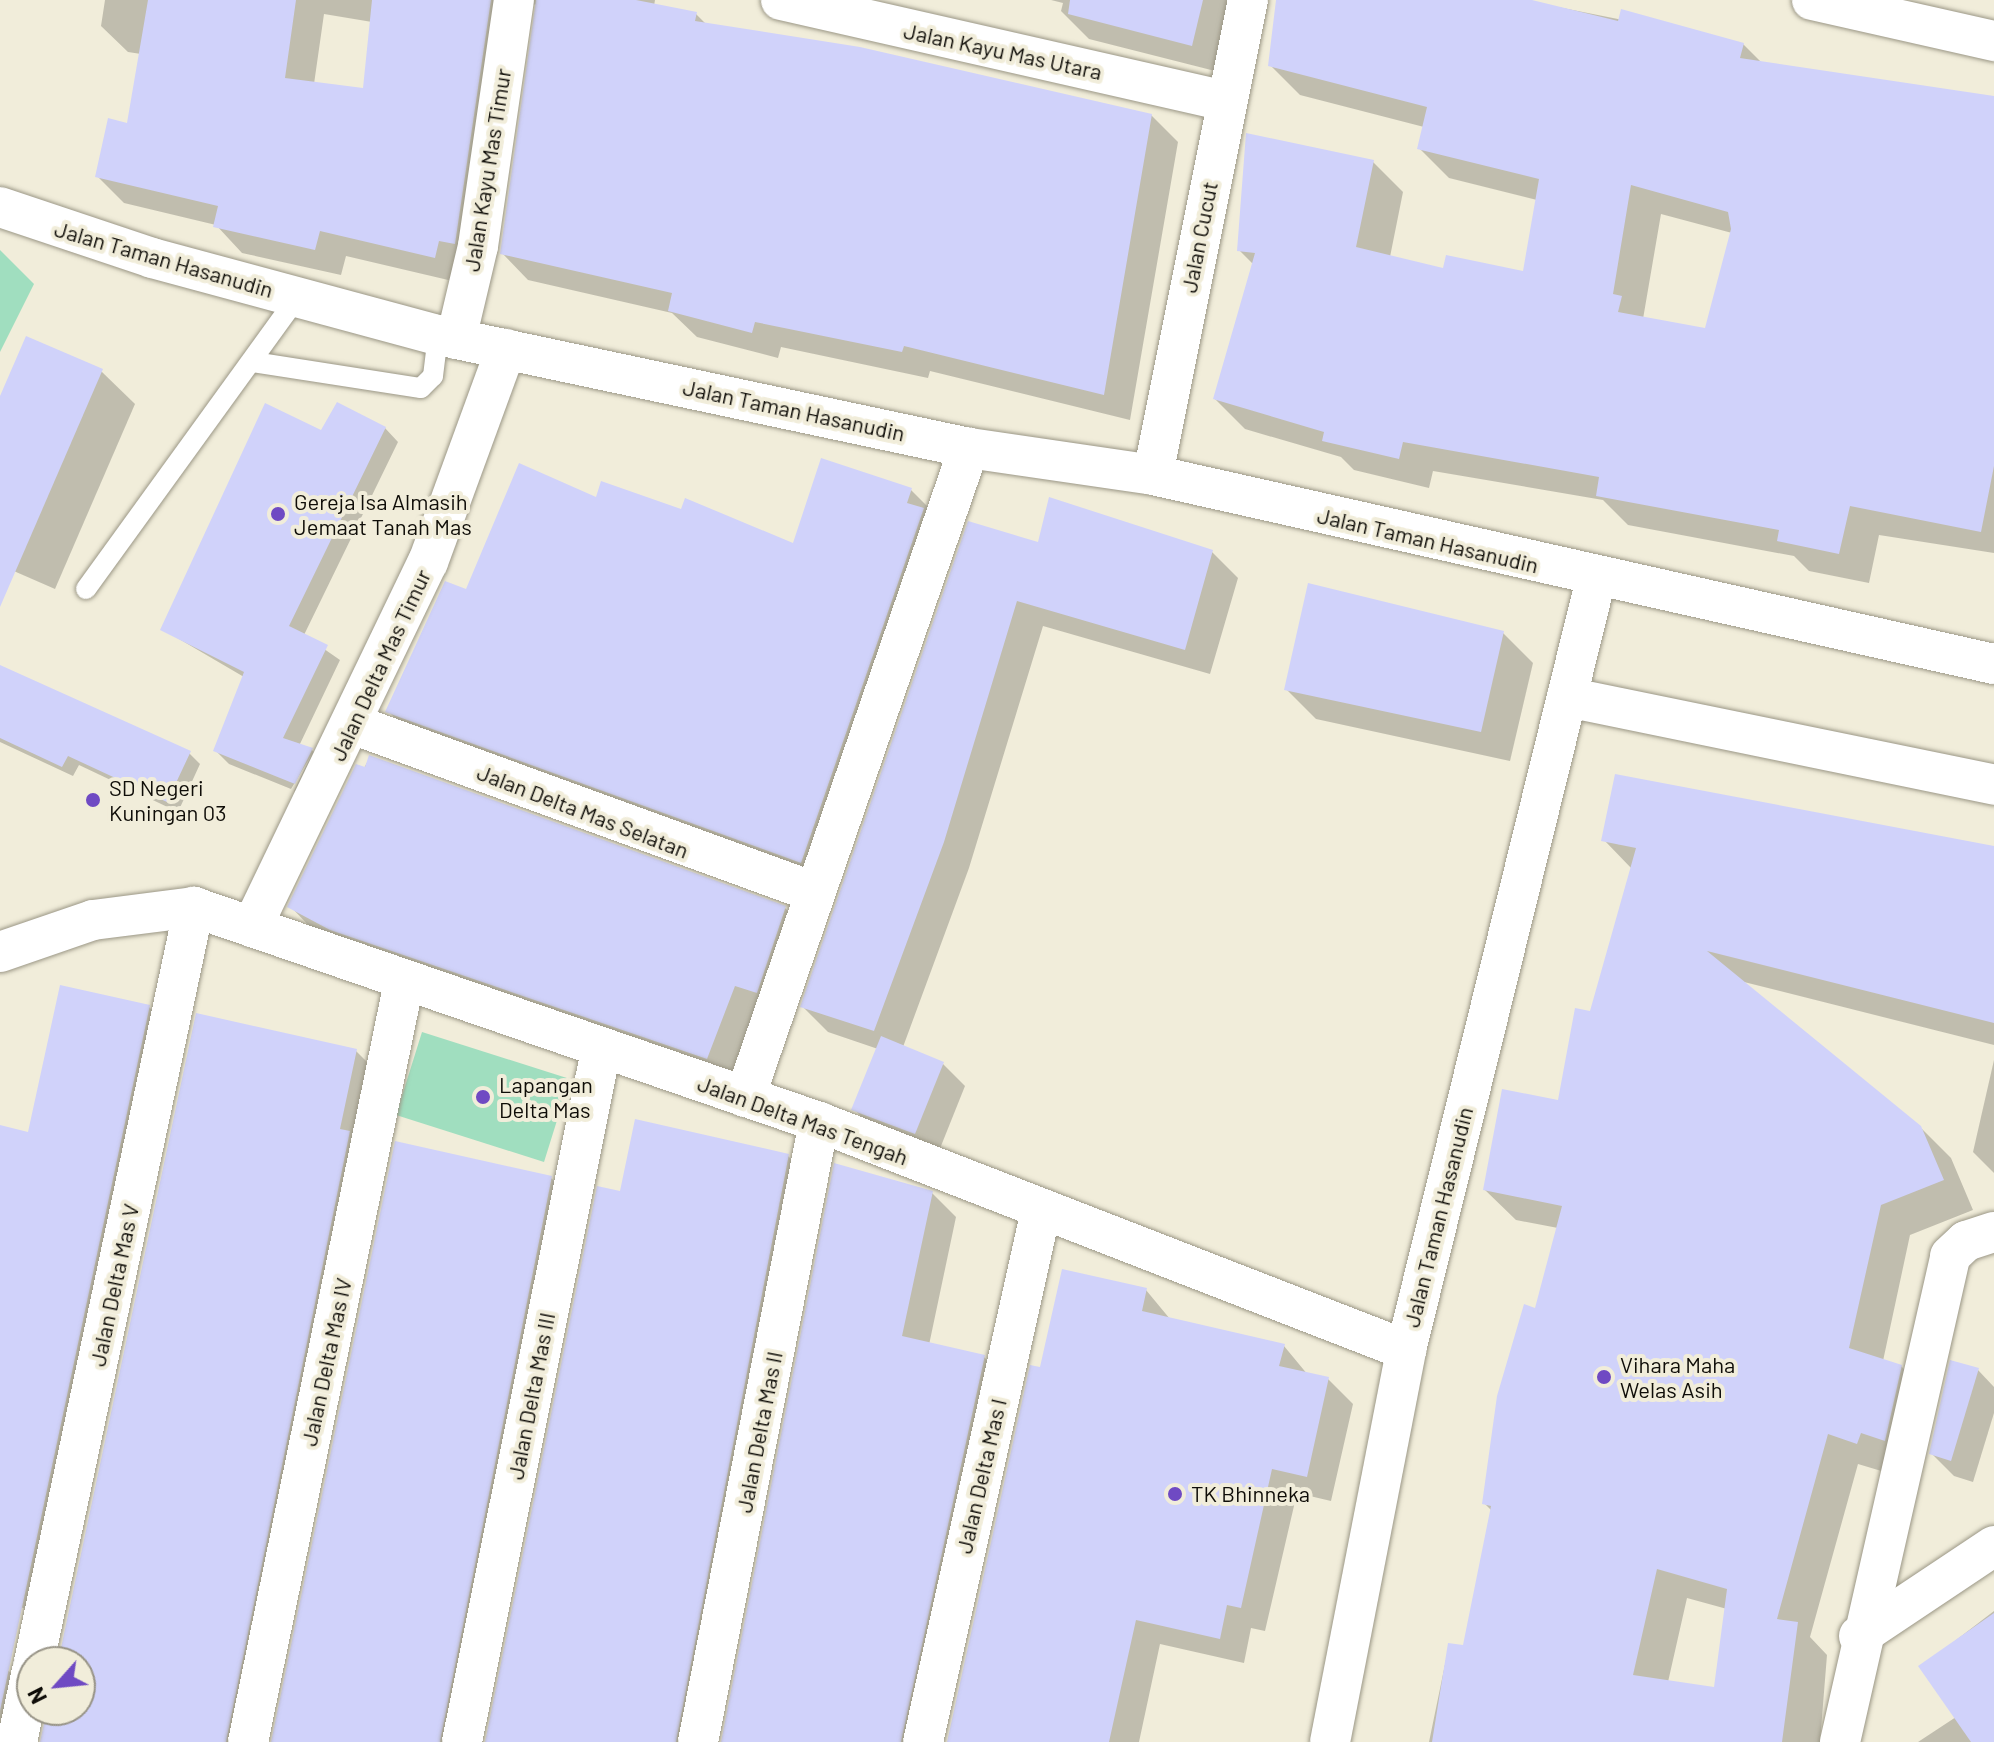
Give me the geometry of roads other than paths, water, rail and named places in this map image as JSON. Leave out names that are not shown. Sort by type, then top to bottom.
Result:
[{"type":"street","name":"Jalan Kayu Mas Timur","points":[[447,337],[478,246],[514,0]]},
{"type":"street","name":"Jalan Cucut","points":[[1153,475],[1225,101],[1248,0]]},
{"type":"street","points":[[1812,0],[1994,41]]},
{"type":"street","name":"Jalan Kayu Mas Utara","points":[[802,2],[882,12],[1225,101]]},
{"type":"street","name":"Jalan Taman Hasanudin","points":[[0,207],[297,297],[447,337],[969,448],[1153,475],[1596,579],[1994,664]]},
{"type":"street","name":"Jalan Delta Mas Timur","points":[[252,927],[355,725],[428,562],[506,349]]},
{"type":"street","points":[[745,1097],[969,448]]},
{"type":"street","name":"Jalan Taman Hasanudin","points":[[1330,1742],[1406,1350],[1596,579]]},
{"type":"street","points":[[1567,697],[1994,785]]},
{"type":"street","name":"Jalan Delta Mas Selatan","points":[[355,725],[814,892]]},
{"type":"street","points":[[0,952],[93,920],[194,907]]},
{"type":"street","name":"Jalan Delta Mas Tengah","points":[[194,907],[601,1050],[819,1122],[1406,1350]]},
{"type":"street","name":"Jalan Delta Mas V","points":[[37,1646],[194,907]]},
{"type":"street","name":"Jalan Delta Mas IV","points":[[248,1742],[404,982]]},
{"type":"street","name":"Jalan Delta Mas III","points":[[462,1742],[601,1050]]},
{"type":"street","name":"Jalan Delta Mas II","points":[[698,1742],[819,1122]]},
{"type":"street","name":"Jalan Delta Mas I","points":[[923,1742],[1041,1210]]},
{"type":"street","points":[[1840,1742],[1859,1636],[1950,1256],[1966,1241],[1994,1232]]},
{"type":"street","points":[[1859,1636],[1994,1546]]},
{"type":"lane","points":[[86,589],[253,362],[297,297]]},
{"type":"lane","points":[[253,362],[421,388],[433,376],[447,337]]},
{"type":"place","name":"Gereja Isa Almasih Jemaat Tanah Mas","points":[[278,514]]},
{"type":"place","name":"SD Negeri Kuningan 03","points":[[93,800]]},
{"type":"place","name":"Lapangan Delta Mas","points":[[483,1097]]},
{"type":"place","name":"Vihara Maha Welas Asih","points":[[1604,1377]]},
{"type":"place","name":"TK Bhinneka","points":[[1175,1494]]}]
